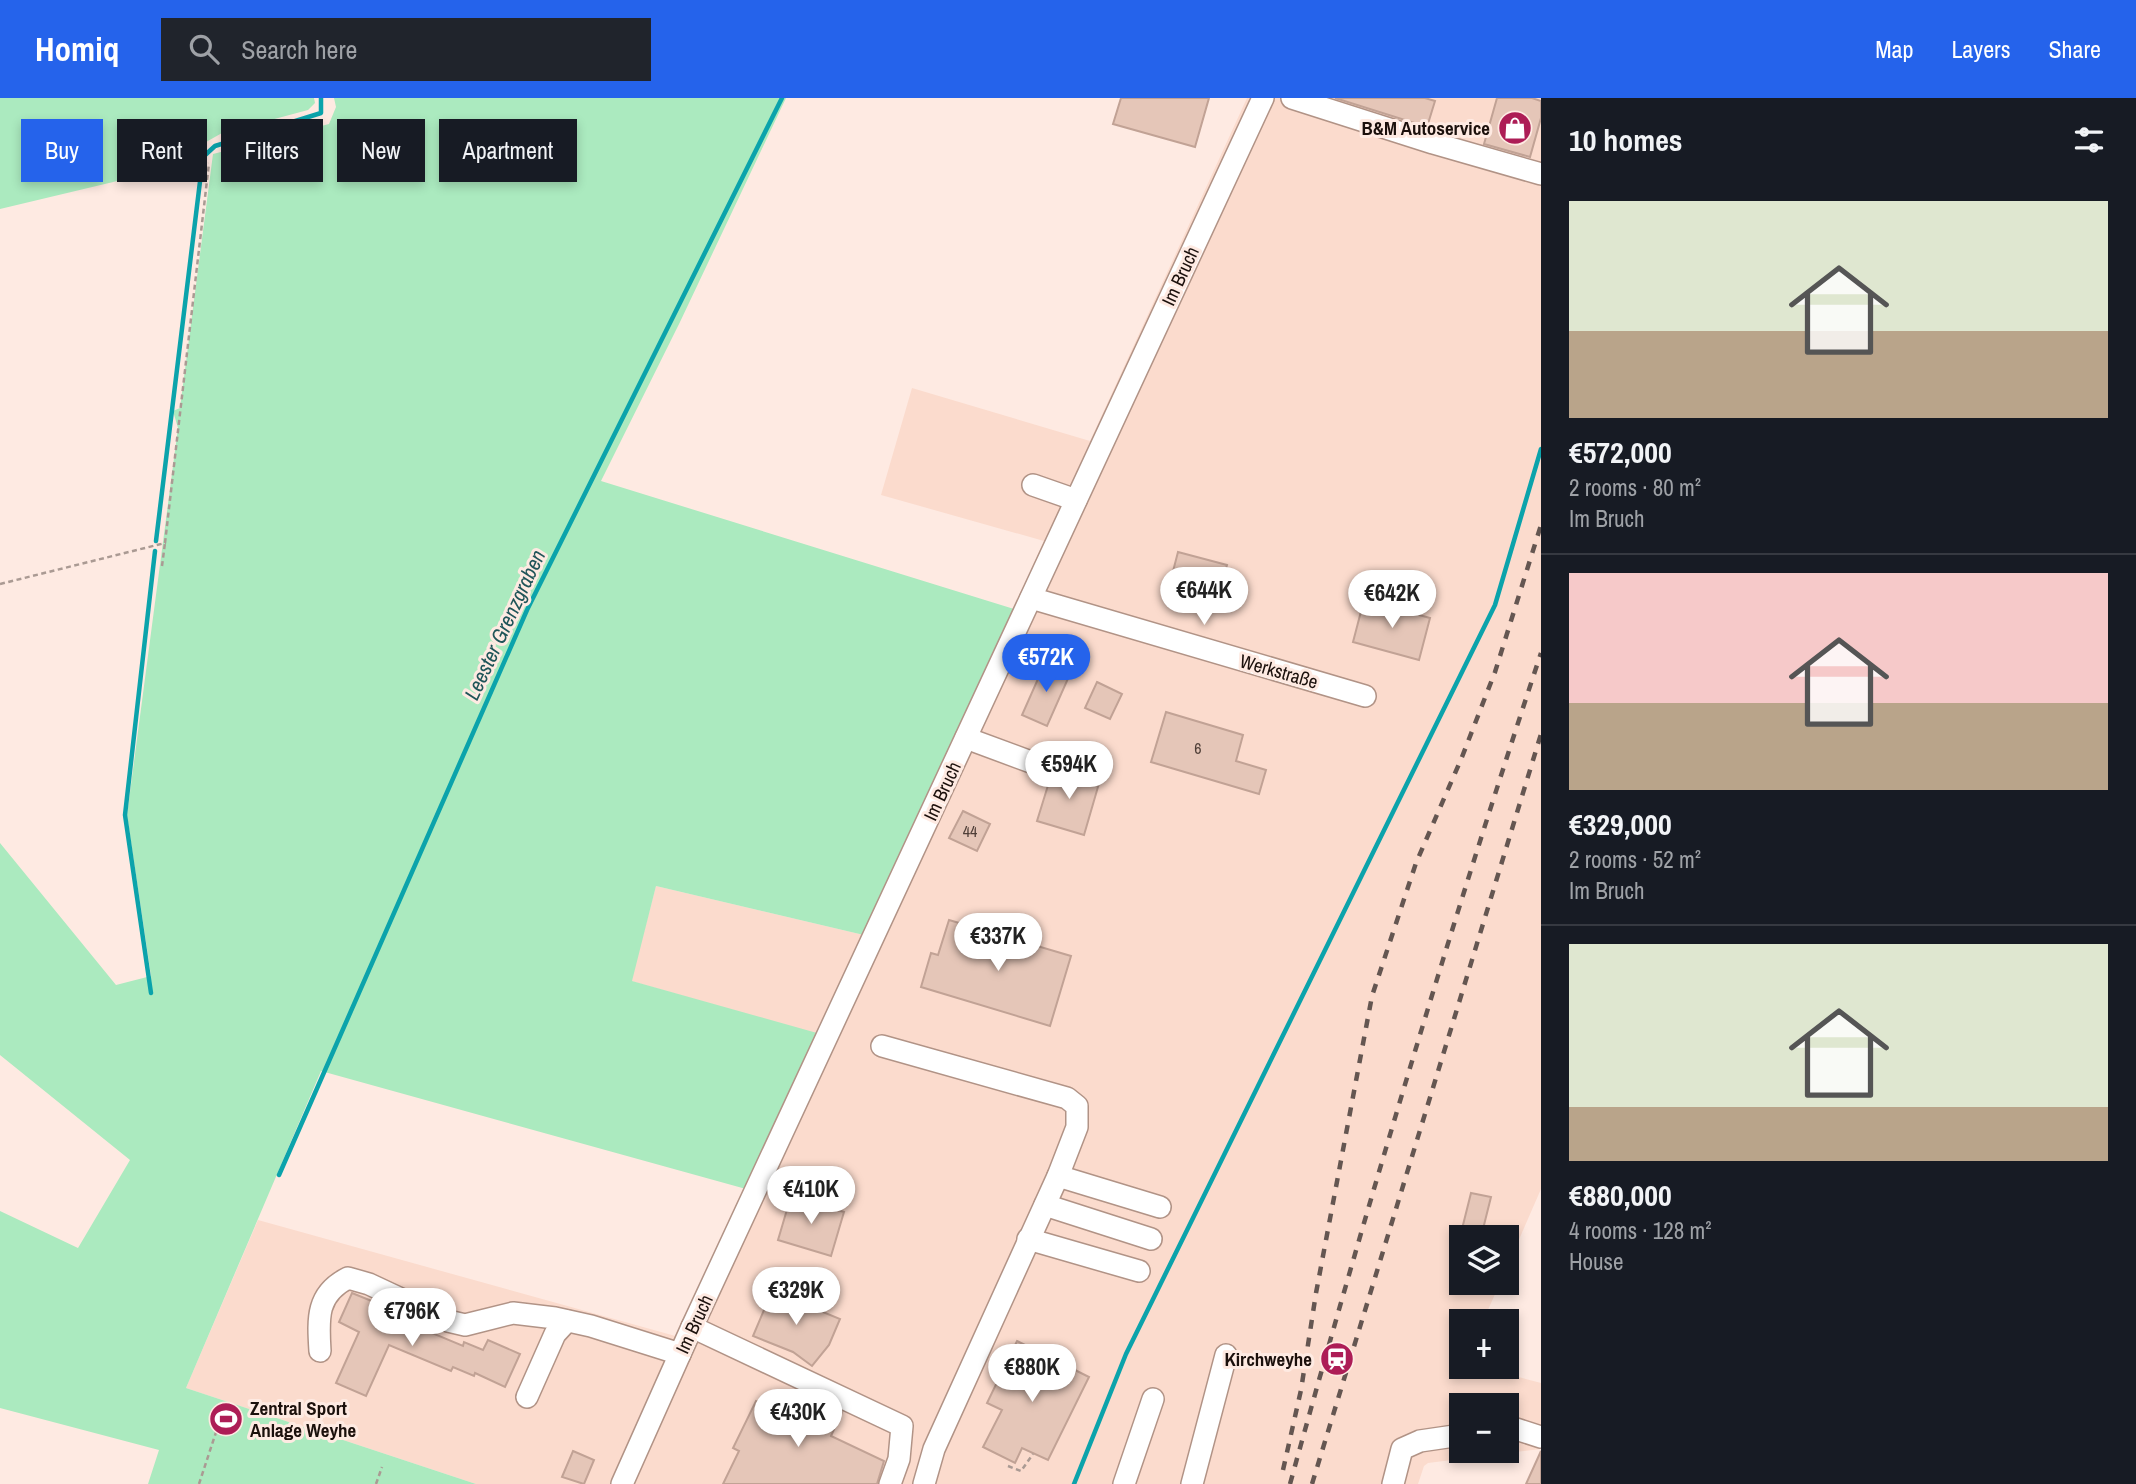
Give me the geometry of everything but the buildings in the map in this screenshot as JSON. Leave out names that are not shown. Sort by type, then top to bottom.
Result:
[{"type":"street","name":"Im Bruch","points":[[622,1484],[692,1327],[1263,98]]},
{"type":"street","points":[[1292,98],[1541,174]]},
{"type":"street","points":[[1033,485],[1076,500]]},
{"type":"street","name":"Werkstraße","points":[[1031,598],[1365,696]]},
{"type":"street","points":[[966,738],[1039,765]]},
{"type":"street","points":[[882,1046],[1067,1098],[1077,1106],[1079,1115],[1058,1176],[934,1449],[924,1484]]},
{"type":"street","points":[[1058,1176],[1160,1208]]},
{"type":"street","points":[[1045,1205],[1151,1239]]},
{"type":"street","points":[[1028,1239],[1139,1271]]},
{"type":"street","points":[[320,1351],[318,1316],[334,1285],[348,1278],[369,1284],[448,1321],[465,1325],[513,1313],[591,1326],[680,1354]]},
{"type":"street","points":[[527,1397],[555,1334],[567,1321]]},
{"type":"street","points":[[692,1327],[902,1426],[899,1459],[890,1484]]},
{"type":"street","points":[[1192,1484],[1226,1355]]},
{"type":"street","points":[[1124,1484],[1153,1399]]},
{"type":"street","points":[[1519,1430],[1541,1437]]},
{"type":"street","points":[[1393,1484],[1402,1449],[1420,1441],[1449,1437]]},
{"type":"path","points":[[162,566],[209,163]]},
{"type":"path","points":[[0,584],[165,543]]},
{"type":"path","points":[[199,1484],[221,1417]]},
{"type":"path","points":[[1008,1466],[1021,1471],[1033,1454]]},
{"type":"path","points":[[376,1484],[382,1467]]},
{"type":"shaded area","points":[[1247,98],[1541,98],[1541,1189],[1519,1239],[1519,1225],[1449,1225],[1449,1295],[1495,1295],[1488,1309],[1449,1309],[1449,1379],[1519,1377],[1541,1383],[1541,1449],[1519,1452],[1519,1393],[1449,1393],[1449,1460],[1424,1466],[1418,1484],[476,1484],[186,1388],[258,1220],[679,1337],[817,1034],[631,981],[656,886],[868,936],[1044,541],[881,495],[912,388],[1090,441]]},
{"type":"green space","points":[[0,98],[314,98],[315,103],[308,110],[274,119],[221,119],[221,134],[207,141],[207,119],[117,119],[117,181],[0,209]]},
{"type":"green space","points":[[334,98],[786,98],[601,481],[1014,609],[868,936],[656,886],[632,981],[817,1033],[746,1189],[321,1071],[186,1388],[476,1484],[148,1484],[159,1450],[0,1408],[0,1211],[78,1248],[130,1160],[0,1055],[0,843],[116,985],[151,976],[127,815],[178,428],[173,411],[180,408],[213,154],[221,152],[221,182],[323,182],[323,126],[329,124],[336,107]]},
{"type":"waterway","points":[[156,541],[203,157],[215,146],[321,113],[321,98]]},
{"type":"waterway","name":"Leester Grenzgraben","points":[[279,1175],[527,610],[782,98]]},
{"type":"waterway","points":[[1074,1484],[1126,1354],[1495,605],[1541,449]]},
{"type":"waterway","points":[[151,993],[125,815],[155,551]]},
{"type":"railway","points":[[1283,1470],[1301,1390],[1316,1293],[1372,996],[1416,863],[1495,672],[1541,525]]},
{"type":"railway","points":[[1290,1484],[1410,1067],[1541,653]]},
{"type":"railway","points":[[1312,1484],[1541,734]]},
{"type":"place","name":"B&M Autoservice","points":[[1515,128]]},
{"type":"place","name":"Kirchweyhe","points":[[1337,1359]]},
{"type":"place","name":"Zentral Sport Anlage Weyhe","points":[[226,1419]]}]
